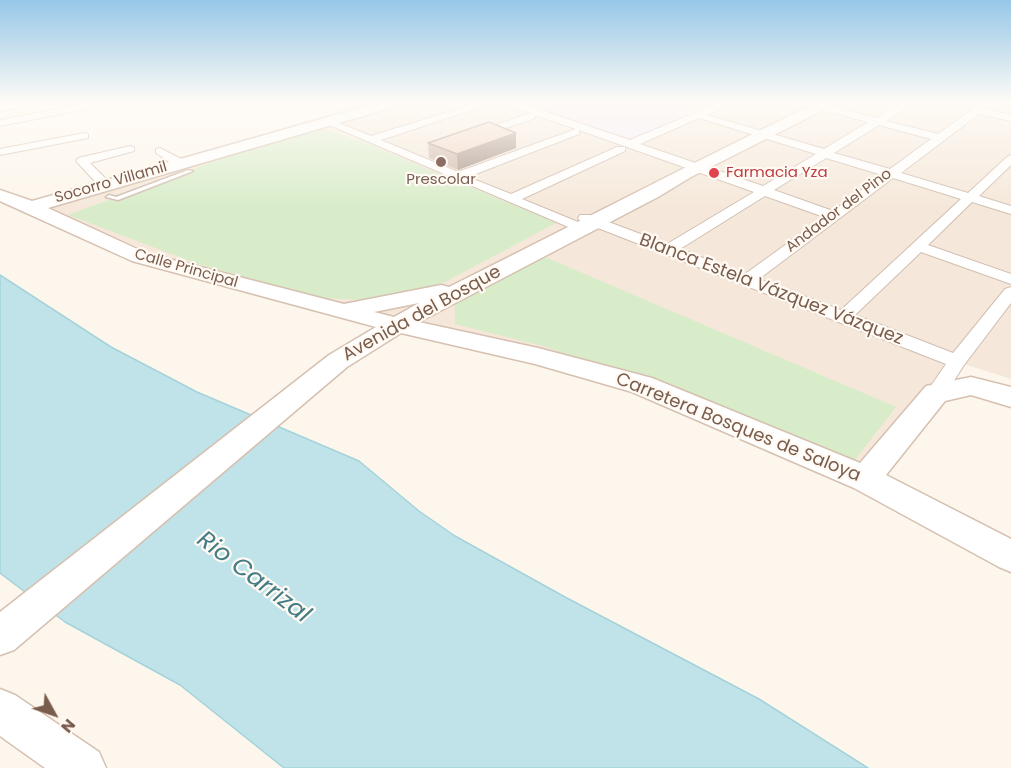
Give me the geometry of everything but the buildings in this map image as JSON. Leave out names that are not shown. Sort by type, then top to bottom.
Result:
[{"type":"street","points":[[0,152],[80,137]]},
{"type":"street","name":"Socorro Villamil","points":[[31,207],[107,191],[280,137]]},
{"type":"street","name":"Blanca Estela Vázquez Vázquez","points":[[363,137],[419,155],[459,176],[514,198],[668,250],[957,361]]},
{"type":"street","points":[[370,140],[380,137]]},
{"type":"street","points":[[459,176],[562,137]]},
{"type":"street","points":[[591,137],[626,147]]},
{"type":"street","points":[[599,137],[686,169],[764,191],[835,216]]},
{"type":"street","points":[[514,198],[649,137]]},
{"type":"street","name":"Avenida del Bosque","points":[[0,614],[337,355],[390,322],[752,137]]},
{"type":"street","points":[[772,137],[1011,210]]},
{"type":"street","points":[[668,250],[854,137]]},
{"type":"street","points":[[935,137],[940,138]]},
{"type":"street","name":"Andador del Pino","points":[[747,280],[835,216],[888,173],[940,138]]},
{"type":"street","points":[[107,191],[82,161],[130,149]]},
{"type":"street","points":[[160,151],[182,166]]},
{"type":"street","points":[[843,317],[969,197],[1010,162]]},
{"type":"street","name":"Socorro Villamil","points":[[53,218],[107,191]]},
{"type":"street","name":"Calle Principal","points":[[0,195],[139,257],[248,287],[345,310]]},
{"type":"street","points":[[918,246],[1011,279]]},
{"type":"street","points":[[865,479],[936,393],[957,361],[1011,292]]},
{"type":"street","points":[[337,355],[345,310],[445,294],[447,336]]},
{"type":"street","name":"Carretera Bosques de Saloya","points":[[345,310],[538,356],[642,385],[865,479],[1011,556]]},
{"type":"street","name":"Avenida del Bosque","points":[[0,636],[337,355]]},
{"type":"street","points":[[936,393],[971,386],[1011,397]]},
{"type":"street","points":[[0,710],[83,768]]},
{"type":"shaded area","points":[[254,137],[1011,137],[1011,379],[957,362],[865,479],[623,375],[167,259],[37,205]]},
{"type":"shaded area","points":[[617,137],[639,137],[629,141]]},
{"type":"green space","points":[[291,137],[347,137],[556,223],[445,282],[384,301],[321,298],[198,264],[68,215],[239,152]]},
{"type":"green space","points":[[545,257],[896,407],[850,466],[655,387],[546,347],[455,324],[455,304]]},
{"type":"water","name":"Rio Carrizal","points":[[0,275],[111,347],[197,392],[359,461],[419,511],[455,536],[759,699],[868,768],[284,768],[180,685],[65,622],[0,573]]},
{"type":"place","name":"Prescolar","points":[[441,162]]},
{"type":"place","name":"Farmacia Yza","points":[[714,173]]}]
